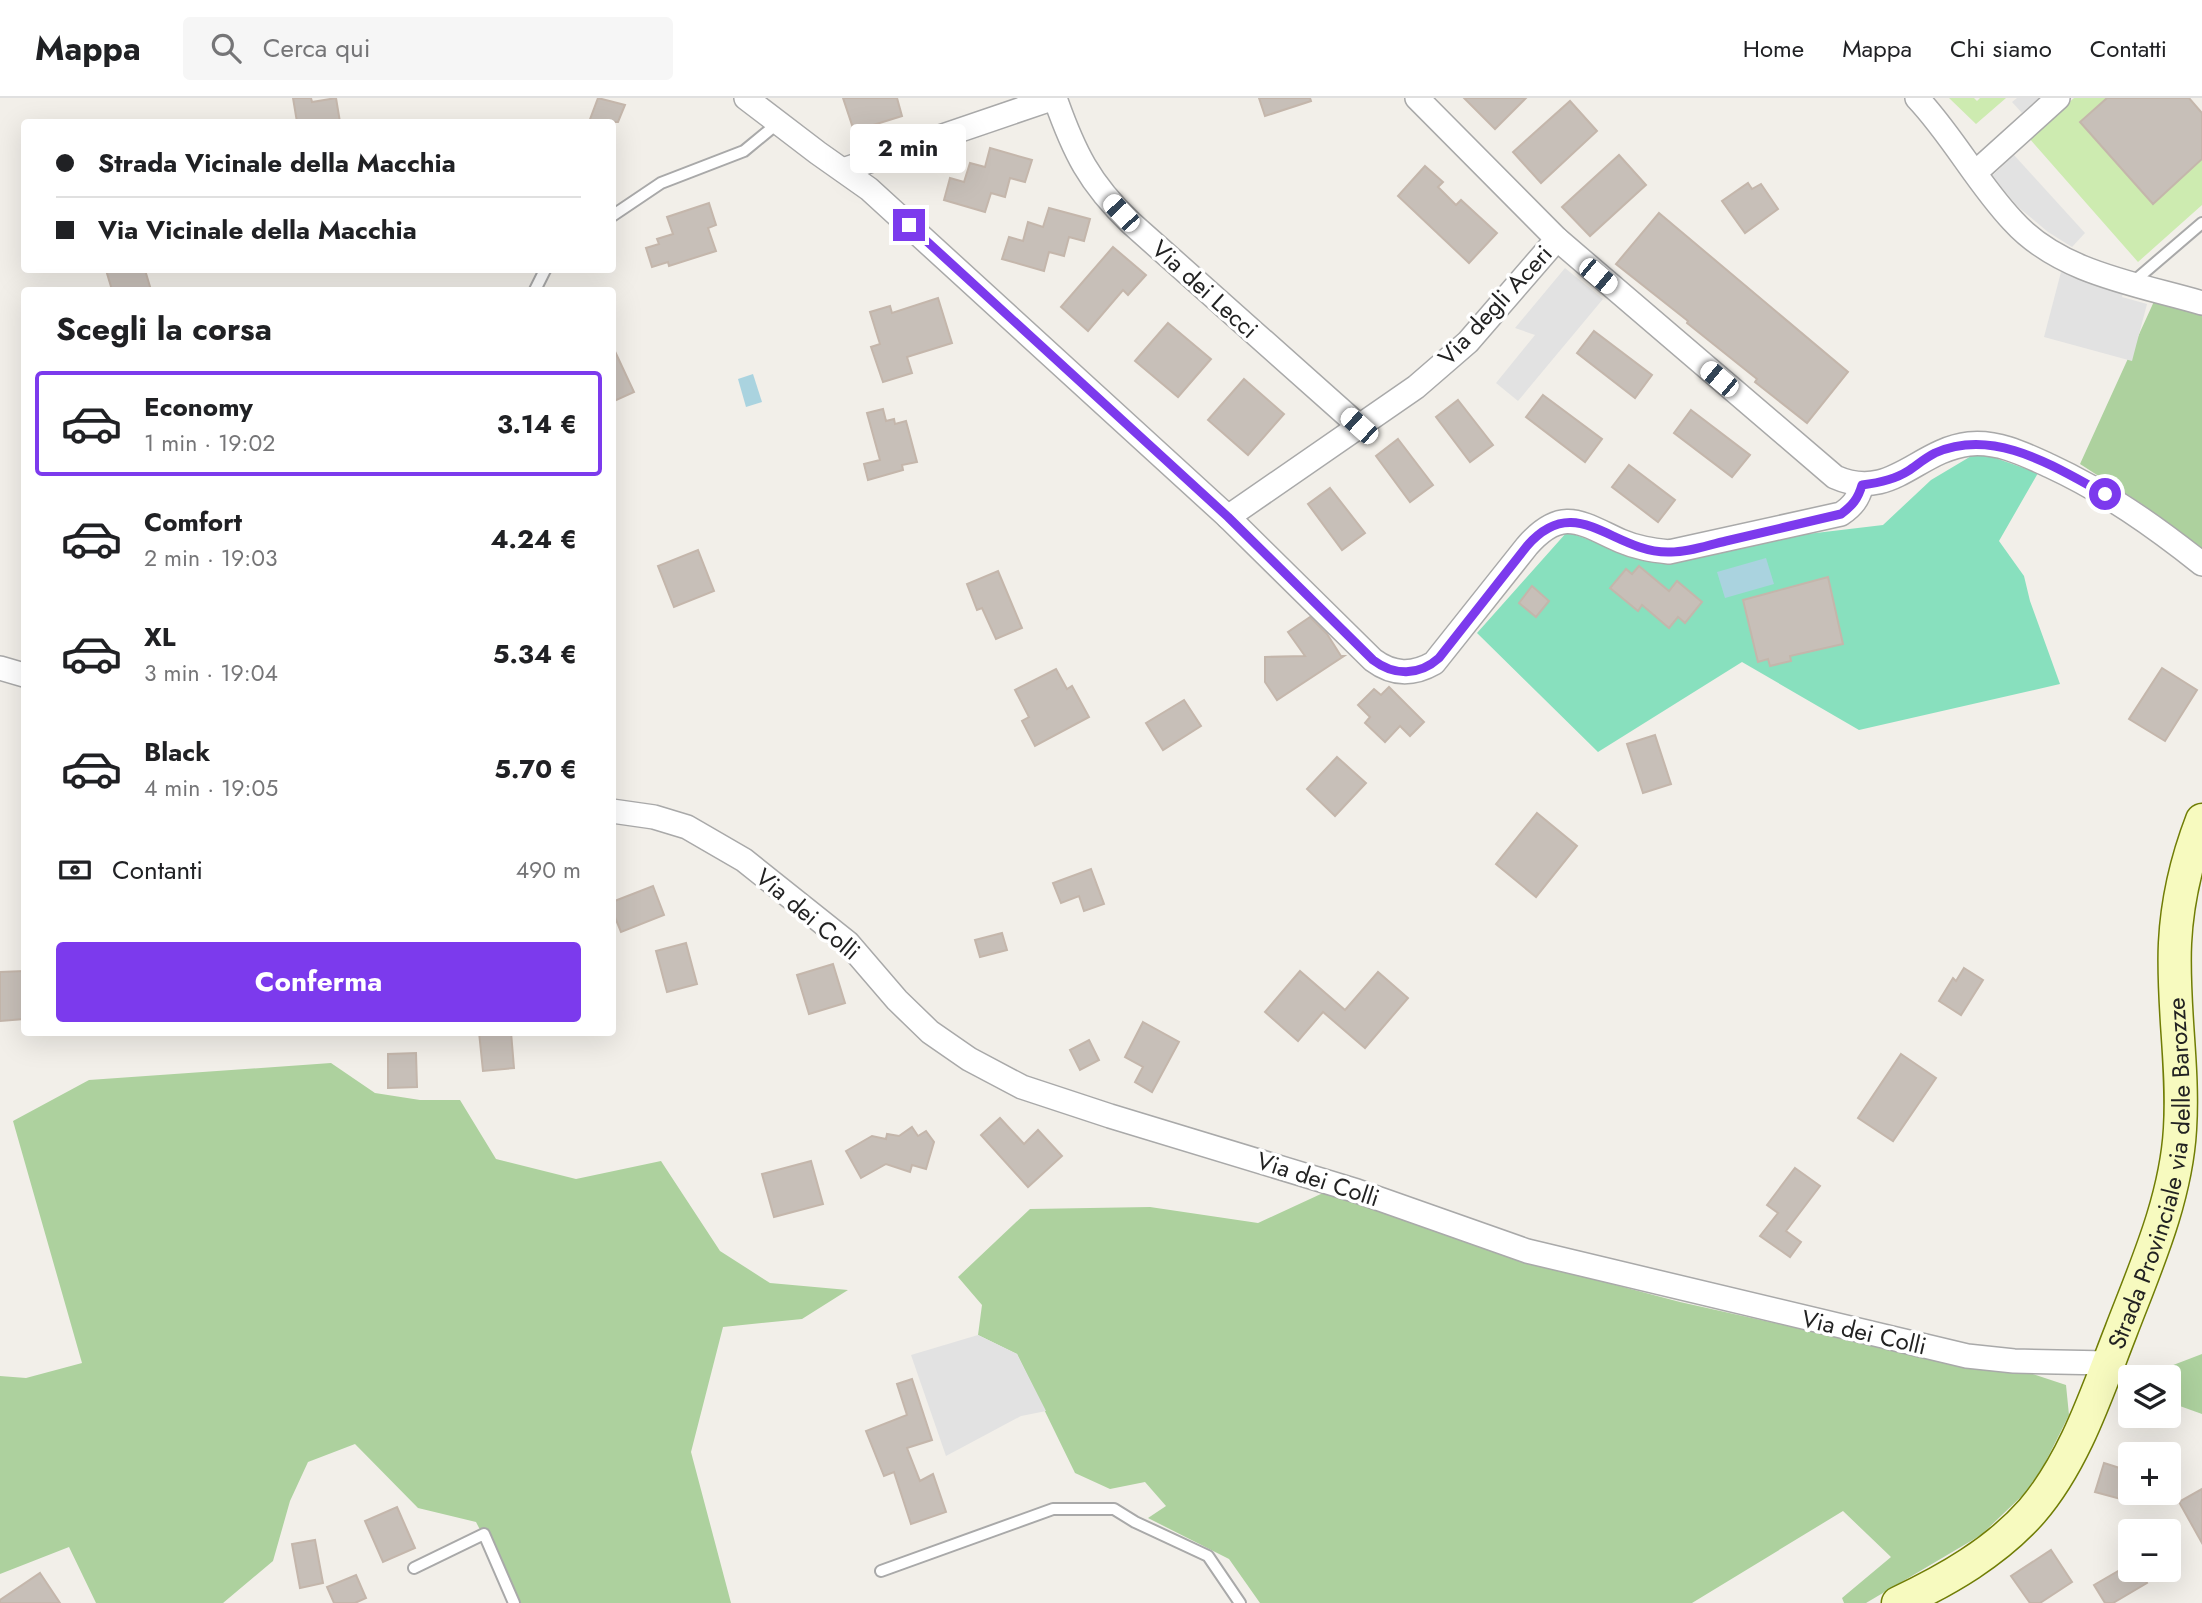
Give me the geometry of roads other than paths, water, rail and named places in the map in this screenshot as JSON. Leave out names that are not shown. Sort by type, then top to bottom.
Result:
[{"type":"main road","name":"Strada Provinciale via delle Barozze","points":[[1898,1603],[1939,1583],[1969,1564],[2023,1520],[2058,1475],[2108,1363],[2159,1226],[2176,1164],[2181,1112],[2176,931],[2189,858],[2202,820]]},
{"type":"street","points":[[746,98],[869,188],[1228,517],[1373,660],[1385,668],[1406,673],[1427,667],[1439,658],[1538,533],[1552,525],[1569,521],[1585,523],[1644,549],[1669,552],[1841,514],[1859,497],[1862,485]]},
{"type":"street","points":[[843,170],[1054,98]]},
{"type":"street","name":"Via dei Lecci","points":[[1054,98],[1078,156],[1093,182],[1110,201],[1131,223],[1359,426]]},
{"type":"street","points":[[1417,98],[1556,239],[1827,472],[1862,485],[1899,476],[1926,458],[1949,448],[1978,443],[2006,448],[2067,474],[2105,494],[2150,523],[2202,564]]},
{"type":"street","points":[[1917,98],[1936,119],[2013,222],[2034,241],[2078,265],[2202,303]]},
{"type":"street","points":[[1976,172],[2059,98]]},
{"type":"street","name":"Via degli Aceri","points":[[1228,517],[1416,387],[1468,342],[1556,239]]},
{"type":"street","points":[[0,668],[21,674]]},
{"type":"street","name":"Via dei Colli","points":[[616,812],[675,823],[696,831],[732,852],[843,938],[897,1000],[938,1038],[1000,1076],[1048,1097],[1322,1180],[1550,1257],[1967,1356],[2014,1361],[2108,1363]]},
{"type":"lane","points":[[616,213],[661,183],[744,152],[778,122]]},
{"type":"lane","points":[[2132,283],[2202,223]]},
{"type":"lane","points":[[881,1571],[1053,1509],[1114,1509],[1135,1522],[1208,1556],[1240,1603]]},
{"type":"lane","points":[[414,1568],[484,1534],[514,1603]]},
{"type":"water","points":[[753,374],[762,402],[746,407],[738,379]]},
{"type":"water","points":[[1766,558],[1774,584],[1725,598],[1717,572]]}]
